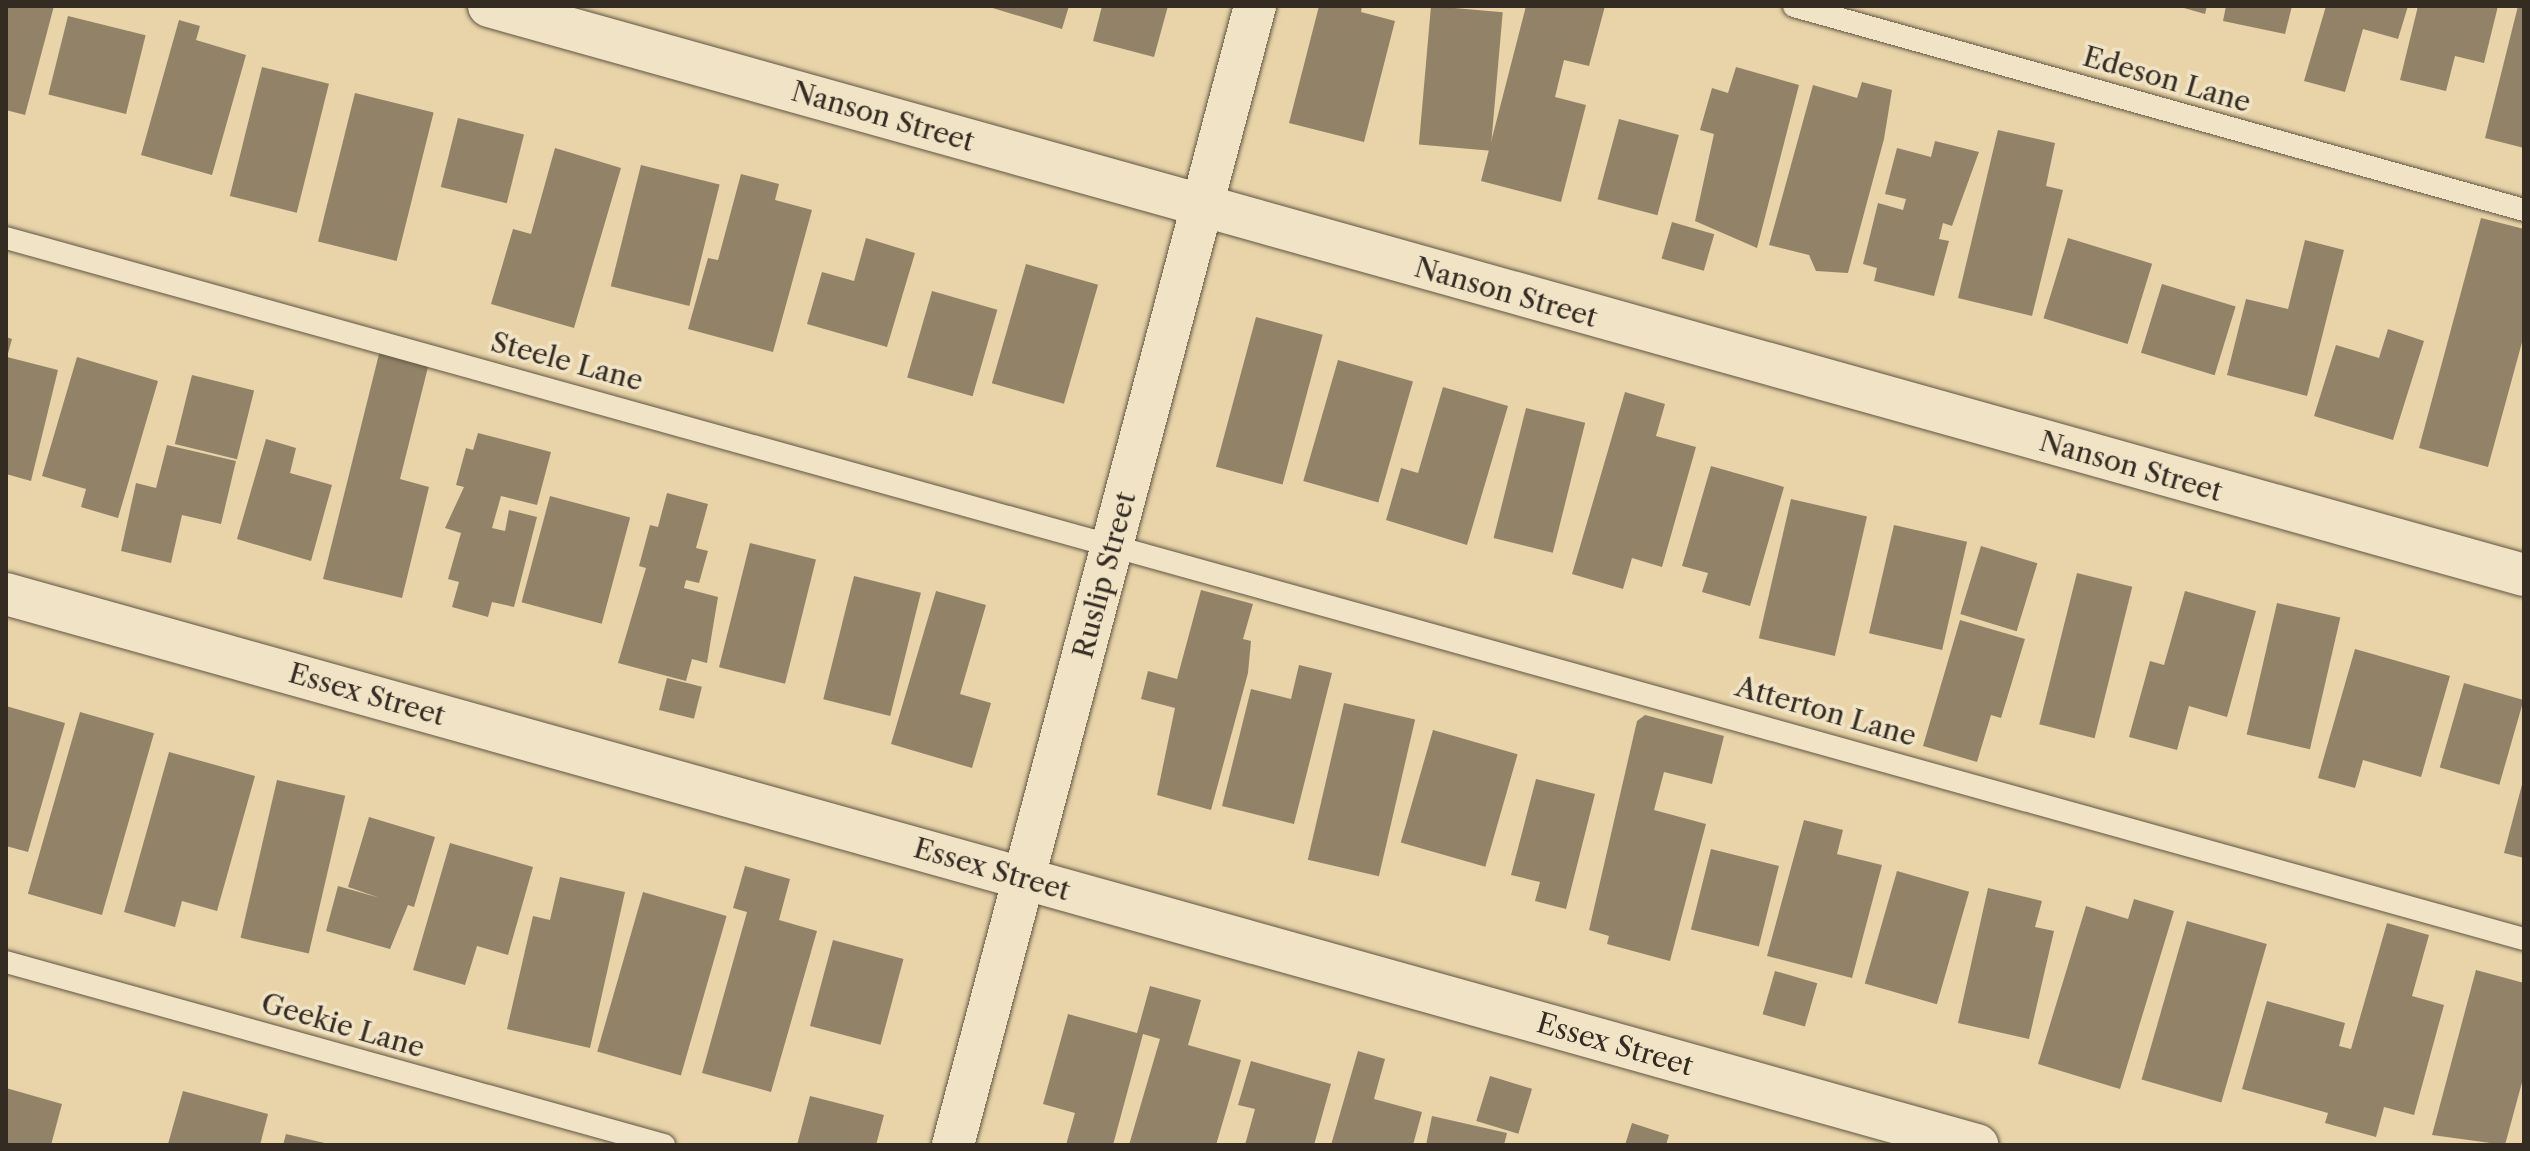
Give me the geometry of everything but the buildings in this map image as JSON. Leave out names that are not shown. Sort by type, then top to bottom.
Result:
[{"type":"street","name":"Nanson Street","points":[[489,6],[2524,575]]},
{"type":"street","name":"Ruslip Street","points":[[953,1145],[1255,6]]},
{"type":"street","name":"Essex Street","points":[[6,594],[1977,1145]]},
{"type":"lane","name":"Edeson Lane","points":[[1794,6],[2524,210]]},
{"type":"lane","name":"Steele Lane","points":[[6,238],[1113,542]]},
{"type":"lane","name":"Atterton Lane","points":[[1113,542],[2524,939]]},
{"type":"lane","name":"Geekie Lane","points":[[6,962],[664,1145]]}]
